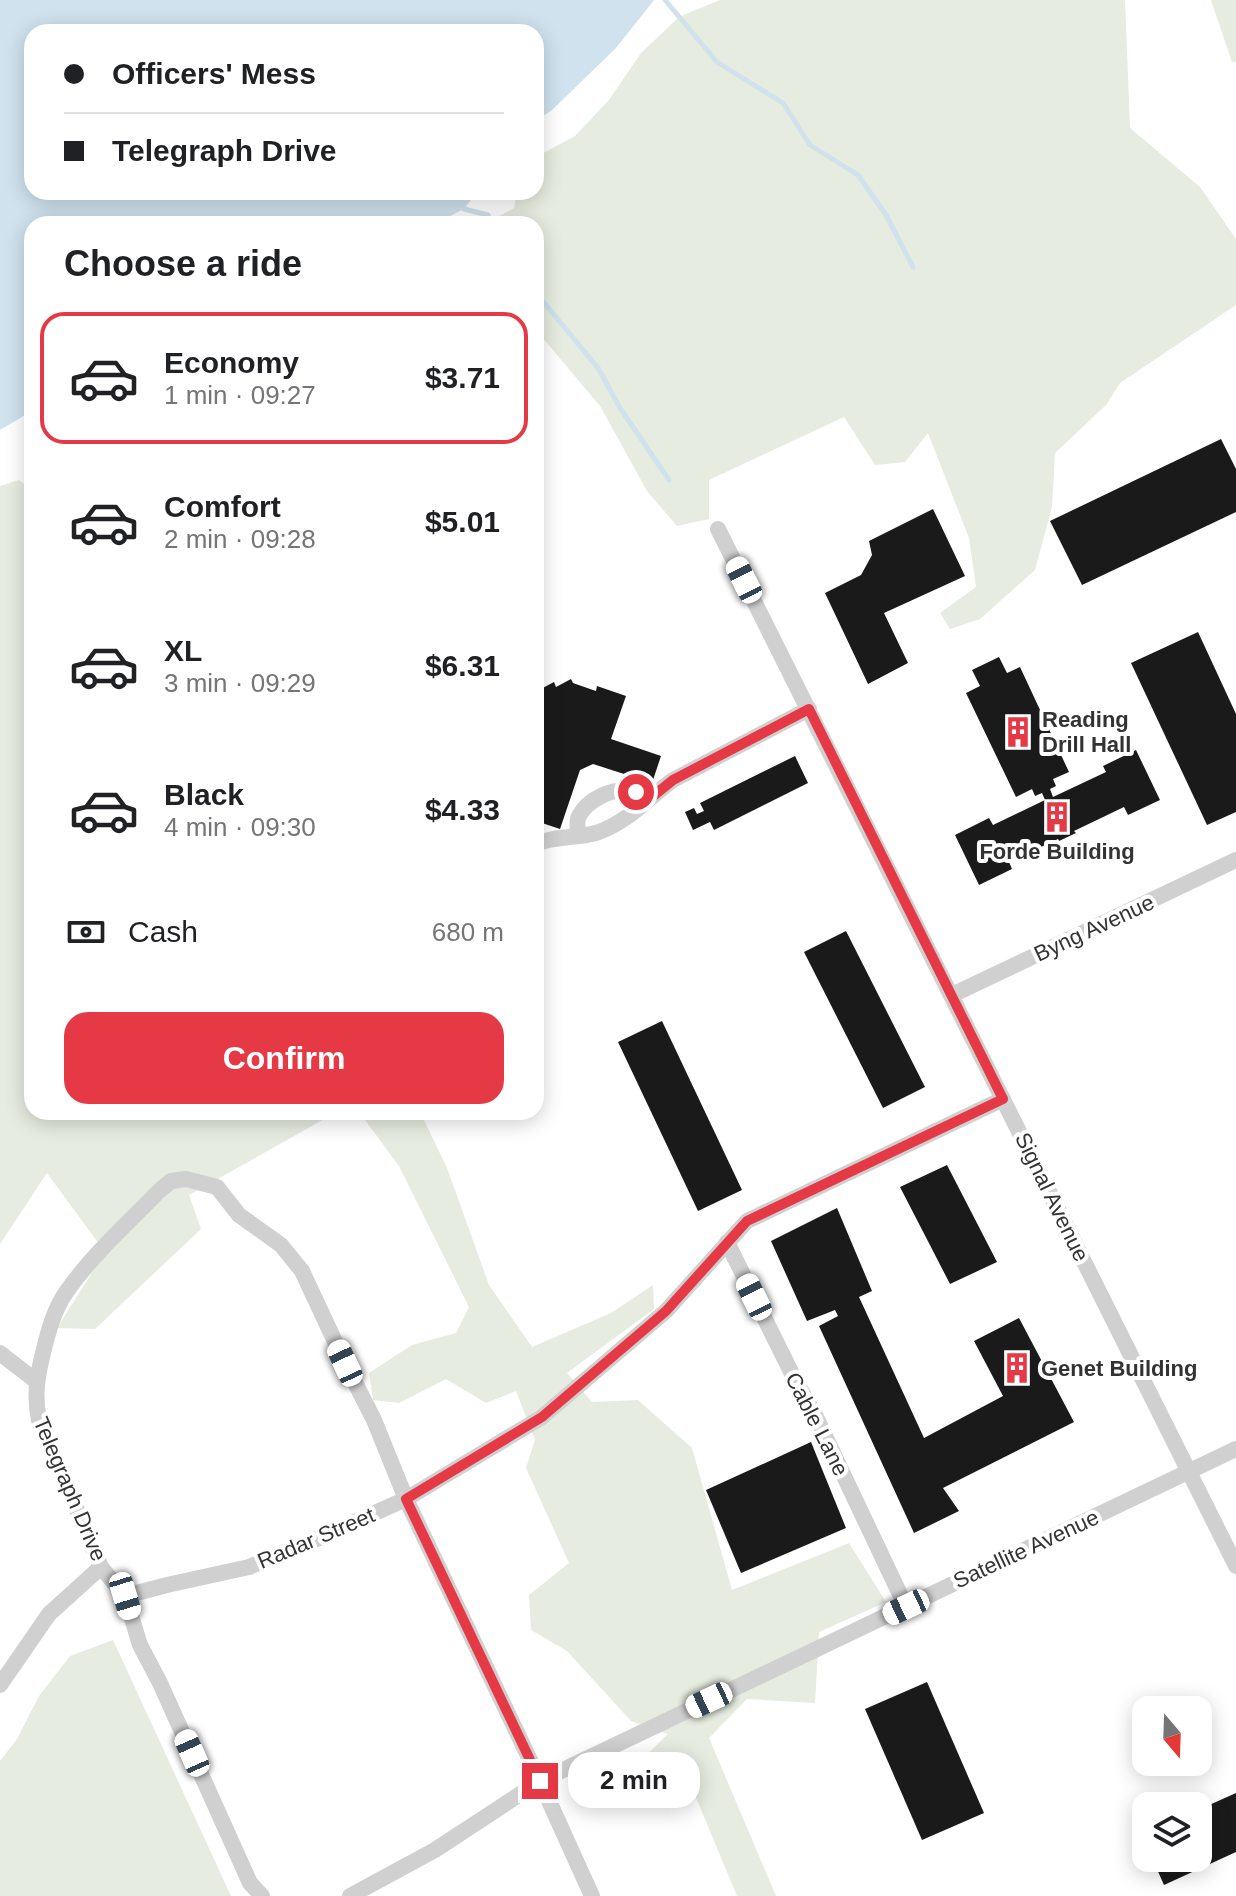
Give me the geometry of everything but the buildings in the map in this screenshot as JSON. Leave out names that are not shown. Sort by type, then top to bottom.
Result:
[{"type":"street","name":"Signal Avenue","points":[[718,529],[1236,1566]]},
{"type":"street","points":[[544,842],[596,833],[617,824],[673,780],[809,709]]},
{"type":"street","points":[[578,835],[580,815],[606,794],[627,790],[636,792],[647,801]]},
{"type":"street","name":"Byng Avenue","points":[[952,995],[1236,860]]},
{"type":"street","name":"Radar Street","points":[[125,1596],[249,1567],[406,1499],[542,1417],[666,1311],[747,1221],[1003,1099]]},
{"type":"street","name":"Telegraph Drive","points":[[262,1896],[250,1883],[166,1695],[140,1645],[125,1596],[101,1567],[39,1420],[35,1403],[36,1381],[49,1326],[66,1292],[171,1181],[186,1179],[217,1187],[239,1215],[281,1245],[302,1271],[374,1420],[406,1499],[592,1896]]},
{"type":"street","name":"Cable Lane","points":[[727,1242],[816,1417],[906,1607]]},
{"type":"street","points":[[0,1353],[36,1381]]},
{"type":"street","name":"Satellite Avenue","points":[[350,1896],[435,1850],[540,1781],[1236,1449]]},
{"type":"street","points":[[0,1685],[49,1614],[101,1567]]},
{"type":"shaded area","points":[[720,0],[1125,0],[1130,128],[1200,187],[1236,239],[1236,305],[1120,383],[1106,405],[1055,453],[1052,507],[1035,570],[980,619],[950,629],[940,613],[976,587],[969,538],[928,433],[905,462],[875,465],[844,417],[709,480],[709,519],[677,526],[647,491],[600,406],[544,340],[544,216],[499,216],[514,208],[516,200],[544,200],[544,153],[575,136],[609,100],[641,53],[679,17]]},
{"type":"shaded area","points":[[1211,0],[1236,0],[1236,62],[1232,62]]},
{"type":"shaded area","points":[[19,480],[24,484],[24,1120],[323,1120],[189,1195],[201,1229],[95,1329],[57,1328],[105,1252],[47,1173],[0,1244],[0,486]]},
{"type":"shaded area","points":[[365,1120],[424,1120],[447,1168],[489,1285],[532,1347],[611,1313],[653,1285],[654,1309],[567,1373],[592,1402],[638,1400],[692,1448],[732,1590],[849,1543],[886,1602],[819,1632],[815,1703],[747,1699],[709,1738],[776,1896],[737,1896],[692,1788],[653,1808],[627,1774],[668,1734],[631,1721],[567,1651],[531,1630],[529,1595],[569,1563],[526,1468],[535,1440],[516,1391],[486,1403],[446,1379],[399,1403],[373,1400],[369,1373],[412,1345],[456,1333],[469,1307],[399,1166]]},
{"type":"shaded area","points":[[113,1640],[231,1896],[0,1896],[0,1761],[17,1739],[39,1696],[70,1656]]},
{"type":"water","points":[[0,0],[654,0],[616,48],[544,115],[544,24],[24,24],[24,200],[471,200],[464,209],[450,216],[24,216],[24,416],[0,430]]},
{"type":"waterway","points":[[665,0],[717,62],[783,103],[810,145],[858,175],[886,215],[913,267]]},
{"type":"waterway","points":[[464,209],[488,216]]},
{"type":"waterway","points":[[544,303],[598,368],[620,408],[669,480]]},
{"type":"place","name":"Reading Drill Hall","points":[[1018,732]]},
{"type":"place","name":"Forde Building","points":[[1057,817]]},
{"type":"place","name":"Genet Building","points":[[1017,1368]]},
{"type":"route","points":[[540,1781],[406,1499],[542,1417],[666,1311],[747,1221],[1003,1099],[809,709],[673,780],[647,801],[636,792]]}]
